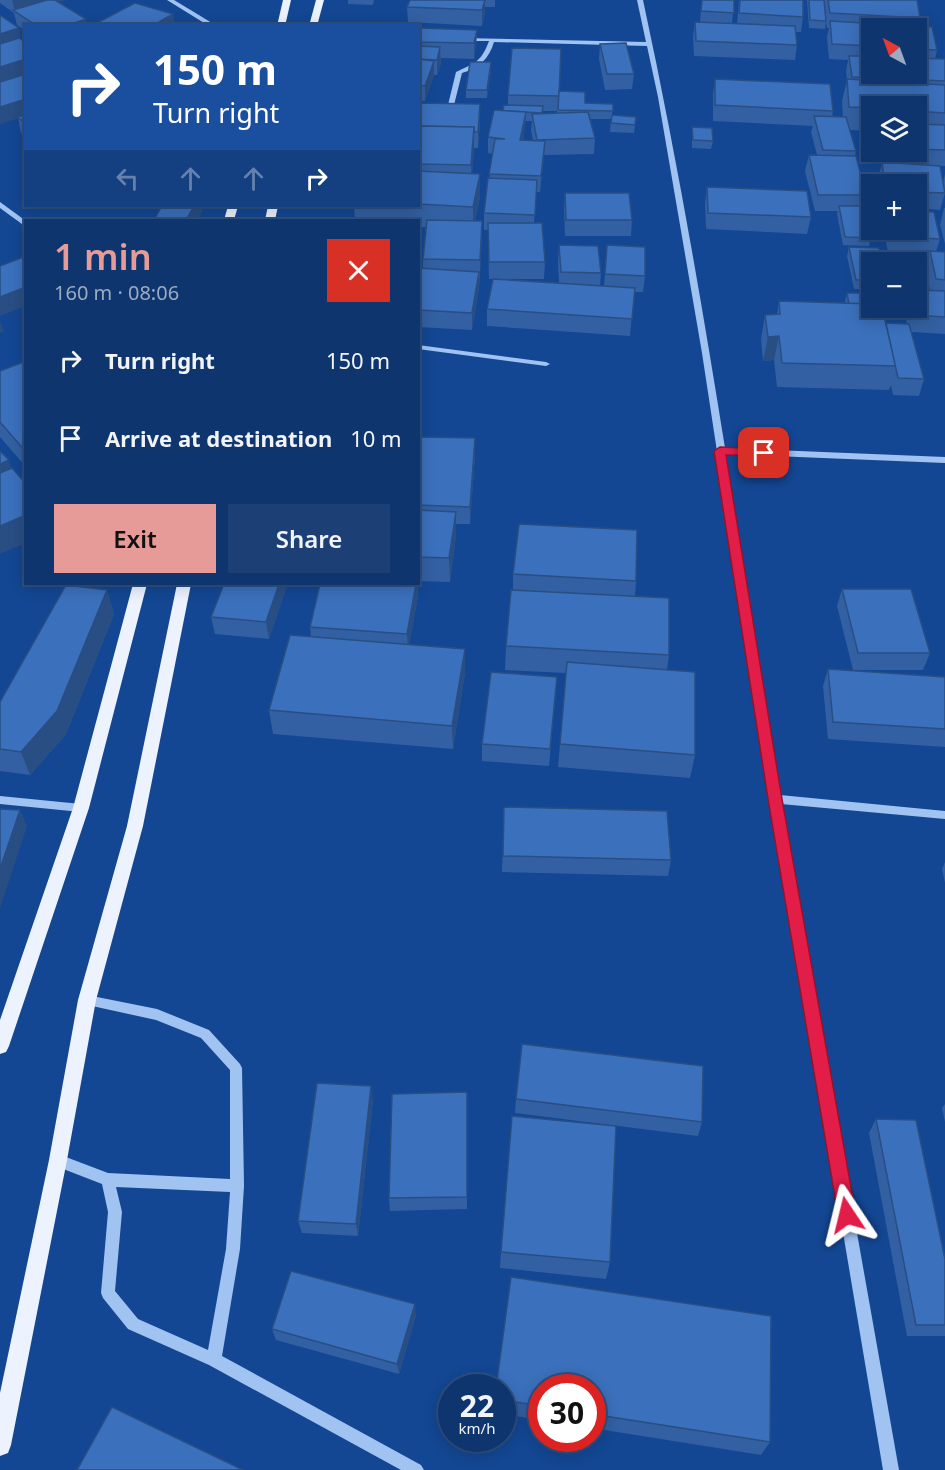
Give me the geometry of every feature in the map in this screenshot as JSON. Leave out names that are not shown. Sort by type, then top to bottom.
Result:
[{"type":"main road","points":[[281,24],[287,0]]},
{"type":"main road","points":[[314,24],[320,0]]},
{"type":"main road","points":[[0,1046],[81,808],[140,585]]},
{"type":"main road","points":[[0,1444],[58,1160],[87,1000],[135,826],[183,585]]},
{"type":"street","points":[[170,0],[210,24]]},
{"type":"street","points":[[640,0],[706,353],[775,799],[891,1470]]},
{"type":"street","points":[[460,39],[650,44]]},
{"type":"street","points":[[450,109],[459,72],[474,68],[484,60],[492,40]]},
{"type":"street","points":[[0,204],[24,223]]},
{"type":"street","points":[[420,347],[546,364]]},
{"type":"street","points":[[720,451],[945,460]]},
{"type":"street","points":[[775,799],[945,815]]},
{"type":"street","points":[[0,800],[81,808]]},
{"type":"street","points":[[87,1000],[157,1016],[205,1034],[236,1068],[237,1186],[233,1249],[214,1360]]},
{"type":"street","points":[[58,1160],[108,1180],[237,1186]]},
{"type":"street","points":[[108,1180],[115,1212],[108,1293],[133,1324],[214,1360],[417,1470]]},
{"type":"building","points":[[47,0],[55,0],[86,19],[72,24],[34,24],[13,10]]},
{"type":"building","points":[[410,0],[485,0],[482,10],[407,7]]},
{"type":"building","points":[[702,0],[734,0],[734,13],[701,11]]},
{"type":"building","points":[[740,0],[803,0],[803,17],[739,13]]},
{"type":"building","points":[[809,0],[824,0],[826,21],[810,20]]},
{"type":"building","points":[[828,0],[917,0],[920,18],[830,13]]},
{"type":"building","points":[[135,3],[173,14],[156,24],[95,24]]},
{"type":"building","points":[[0,15],[19,28],[0,34]]},
{"type":"building","points":[[830,21],[861,23],[861,45],[832,44]]},
{"type":"building","points":[[695,22],[795,26],[797,45],[696,41]]},
{"type":"building","points":[[927,27],[932,27],[937,50],[927,50]]},
{"type":"building","points":[[420,28],[477,30],[474,43],[420,42]]},
{"type":"building","points":[[19,38],[24,42],[24,60],[0,67],[0,44]]},
{"type":"building","points":[[626,43],[634,74],[607,74],[600,44]]},
{"type":"building","points":[[420,46],[440,47],[437,60],[420,59]]},
{"type":"building","points":[[512,48],[561,49],[559,96],[508,95]]},
{"type":"building","points":[[849,56],[861,56],[861,77],[852,77]]},
{"type":"building","points":[[927,58],[945,59],[945,81],[927,80]]},
{"type":"building","points":[[420,59],[434,61],[425,86],[420,85]]},
{"type":"building","points":[[470,62],[491,62],[487,90],[466,90]]},
{"type":"building","points":[[24,75],[24,100],[0,107],[0,82]]},
{"type":"building","points":[[715,79],[830,84],[833,111],[715,105]]},
{"type":"building","points":[[847,79],[861,80],[861,84],[945,85],[945,113],[927,112],[927,96],[861,96],[861,108],[849,107]]},
{"type":"building","points":[[559,91],[585,92],[585,103],[613,104],[613,111],[558,110]]},
{"type":"building","points":[[420,103],[480,104],[478,132],[474,132],[474,127],[420,126]]},
{"type":"building","points":[[504,105],[543,106],[542,113],[503,111]]},
{"type":"building","points":[[494,110],[526,112],[520,140],[545,141],[541,176],[489,174],[495,139],[505,139],[488,137]]},
{"type":"building","points":[[588,112],[595,138],[537,140],[532,114]]},
{"type":"building","points":[[612,115],[636,117],[635,125],[611,123]]},
{"type":"building","points":[[814,116],[846,117],[856,151],[823,150]]},
{"type":"building","points":[[927,124],[945,125],[945,150],[927,149]]},
{"type":"building","points":[[420,126],[474,127],[471,165],[420,164]]},
{"type":"building","points":[[692,127],[712,128],[713,141],[693,140]]},
{"type":"building","points":[[809,155],[856,156],[861,176],[861,195],[818,195]]},
{"type":"building","points":[[882,162],[940,166],[945,193],[927,192],[927,174],[884,174]]},
{"type":"building","points":[[420,171],[480,174],[473,207],[420,204]]},
{"type":"building","points":[[488,178],[537,180],[535,215],[484,213]]},
{"type":"building","points":[[707,187],[807,191],[811,217],[708,213]]},
{"type":"building","points":[[565,193],[629,193],[632,220],[566,220]]},
{"type":"building","points":[[839,206],[861,206],[861,238],[845,237]]},
{"type":"building","points":[[161,207],[193,207],[187,219],[155,219]]},
{"type":"building","points":[[927,212],[934,212],[940,239],[927,238]]},
{"type":"building","points":[[427,220],[482,221],[480,260],[423,259]]},
{"type":"building","points":[[488,223],[542,223],[545,262],[489,262]]},
{"type":"building","points":[[559,245],[598,246],[601,273],[561,272]]},
{"type":"building","points":[[607,245],[645,247],[645,276],[605,274]]},
{"type":"building","points":[[849,247],[879,248],[880,252],[861,252],[861,280],[856,280]]},
{"type":"building","points":[[930,251],[945,252],[945,280],[936,279]]},
{"type":"building","points":[[24,257],[24,288],[0,297],[0,266]]},
{"type":"building","points":[[420,268],[479,272],[472,313],[420,310]]},
{"type":"building","points":[[493,279],[635,288],[632,319],[487,309]]},
{"type":"building","points":[[927,290],[945,291],[945,317],[927,316]]},
{"type":"building","points":[[847,293],[861,293],[861,304],[849,304]]},
{"type":"building","points":[[779,301],[861,304],[861,318],[884,318],[896,366],[782,363],[779,336],[768,337],[765,315],[780,314]]},
{"type":"building","points":[[886,323],[909,324],[924,379],[898,378]]},
{"type":"building","points":[[24,362],[24,450],[0,422],[0,371]]},
{"type":"building","points":[[420,437],[475,438],[470,507],[420,505]]},
{"type":"building","points":[[0,451],[9,460],[0,464]]},
{"type":"building","points":[[12,468],[24,482],[24,516],[0,526],[0,473]]},
{"type":"building","points":[[420,510],[456,512],[449,558],[420,557]]},
{"type":"building","points":[[519,524],[637,530],[636,581],[513,574]]},
{"type":"building","points":[[66,585],[107,590],[57,711],[21,752],[0,749],[0,702]]},
{"type":"building","points":[[224,585],[279,585],[266,622],[211,617]]},
{"type":"building","points":[[320,585],[416,585],[407,634],[310,627]]},
{"type":"building","points":[[842,589],[911,589],[930,653],[858,653]]},
{"type":"building","points":[[511,590],[669,598],[669,655],[506,646]]},
{"type":"building","points":[[290,635],[465,649],[452,726],[269,710]]},
{"type":"building","points":[[567,662],[695,672],[695,755],[560,744]]},
{"type":"building","points":[[828,669],[945,677],[945,729],[833,722]]},
{"type":"building","points":[[491,672],[557,677],[550,749],[482,744]]},
{"type":"building","points":[[504,807],[667,811],[671,860],[503,856]]},
{"type":"building","points":[[0,809],[20,810],[0,869]]},
{"type":"building","points":[[522,1044],[703,1066],[702,1122],[516,1099]]},
{"type":"building","points":[[317,1083],[371,1086],[356,1224],[298,1221]]},
{"type":"building","points":[[467,1092],[467,1197],[389,1198],[392,1094]]},
{"type":"building","points":[[512,1116],[616,1126],[610,1262],[501,1252]]},
{"type":"building","points":[[876,1119],[916,1120],[945,1259],[945,1325],[916,1325]]},
{"type":"building","points":[[291,1271],[415,1304],[397,1364],[272,1329]]},
{"type":"building","points":[[511,1277],[771,1316],[770,1442],[606,1416],[606,1374],[528,1374],[528,1404],[516,1402],[516,1374],[498,1374]]},
{"type":"building","points":[[112,1407],[243,1470],[77,1470]]},
{"type":"route","points":[[764,453],[720,451],[775,799],[847,1215]]}]
